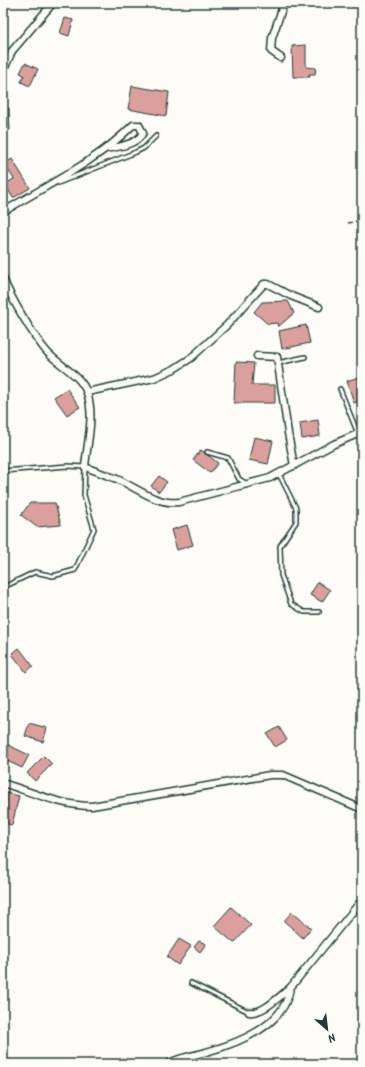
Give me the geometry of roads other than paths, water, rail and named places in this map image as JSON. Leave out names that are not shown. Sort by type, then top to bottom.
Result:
[{"type":"street","points":[[3,72],[12,51],[53,3]]},
{"type":"street","points":[[281,58],[271,51],[272,38],[284,3]]},
{"type":"street","points":[[3,212],[47,187],[105,149],[117,142],[133,125],[139,125],[143,133],[140,139],[126,145],[105,149]]},
{"type":"street","points":[[3,278],[43,346],[54,359],[76,377],[87,392],[90,409],[85,466],[164,502],[180,502],[279,474],[360,433]]},
{"type":"street","points":[[87,392],[154,378],[174,370],[190,358],[227,325],[266,284],[319,307]]},
{"type":"street","points":[[257,356],[278,357],[294,466]]},
{"type":"street","points":[[3,783],[57,800],[85,806],[107,804],[270,775],[283,775],[362,809]]},
{"type":"street","points":[[249,1012],[255,1012],[262,1009],[290,988],[362,900]]},
{"type":"street","points":[[168,1064],[230,1044],[270,1022],[281,1012],[287,1001],[290,988]]},
{"type":"lane","points":[[47,187],[136,152],[144,148],[156,136]]},
{"type":"lane","points":[[278,363],[306,357]]},
{"type":"lane","points":[[340,389],[360,433]]},
{"type":"lane","points":[[207,452],[228,458],[239,479],[247,484]]},
{"type":"lane","points":[[3,471],[85,466],[84,495],[94,529],[75,570],[53,576],[35,572],[8,585]]},
{"type":"lane","points":[[279,474],[296,508],[296,522],[280,546],[281,575],[291,604],[304,612],[319,612]]},
{"type":"lane","points":[[191,983],[249,1012]]}]
